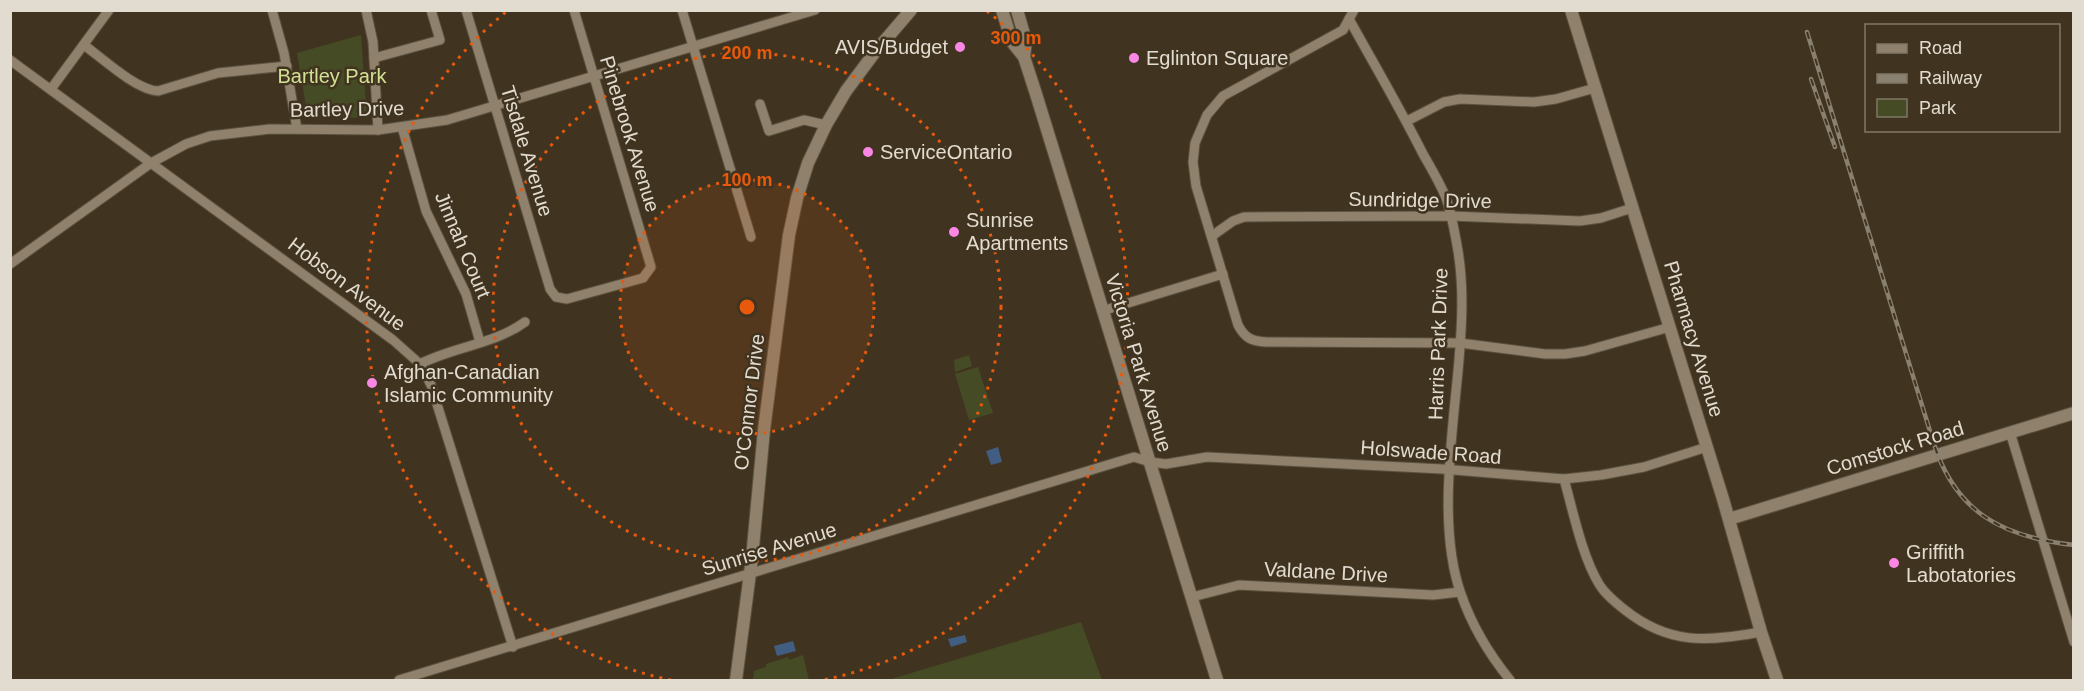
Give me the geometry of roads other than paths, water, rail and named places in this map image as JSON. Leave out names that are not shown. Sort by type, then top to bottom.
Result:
[{"type":"main road","name":"Victoria Park Avenue","points":[[1002,10],[1012,42],[1024,57],[1217,681]]},
{"type":"main road","name":"Victoria Park Avenue","points":[[1017,10],[1026,41],[1024,57]]},
{"type":"main road","name":"Pharmacy Avenue","points":[[1571,10],[1777,681]]},
{"type":"main road","name":"O'Connor Drive","points":[[736,681],[750,574],[764,430],[789,235],[797,198],[808,164],[826,125],[846,91],[909,12]]},
{"type":"main road","name":"Comstock Road","points":[[1729,519],[2073,413]]},
{"type":"street","points":[[51,89],[109,10]]},
{"type":"street","points":[[272,10],[287,66],[297,129]]},
{"type":"street","points":[[366,10],[374,58],[378,130]]},
{"type":"street","points":[[374,58],[440,40],[431,10]]},
{"type":"street","name":"Tisdale Avenue","points":[[466,10],[550,289],[554,296],[559,298]]},
{"type":"street","name":"Pinebrook Avenue","points":[[559,298],[571,298],[643,278],[651,267],[574,10]]},
{"type":"street","points":[[682,10],[751,237]]},
{"type":"street","name":"Bartley Drive","points":[[10,264],[151,163],[186,144],[210,136],[243,130],[378,130],[447,120],[693,47],[790,14],[815,10]]},
{"type":"street","points":[[1352,15],[1343,30],[1224,96],[1207,115],[1195,143],[1193,162],[1196,186],[1243,335],[1253,341],[1460,343],[1545,354],[1565,354],[1585,351],[1670,327]]},
{"type":"street","name":"Harris Park Drive","points":[[1352,15],[1446,198],[1451,216],[1461,272],[1460,343],[1448,496],[1449,540],[1460,592],[1474,627],[1510,681]]},
{"type":"street","points":[[84,45],[137,84],[158,91],[218,73],[287,66]]},
{"type":"street","name":"Hobson Avenue","points":[[10,60],[393,340],[420,364],[431,385],[513,647]]},
{"type":"street","points":[[1407,121],[1444,102],[1460,99],[1534,102],[1556,99],[1595,88]]},
{"type":"street","points":[[760,104],[769,131],[804,120],[826,125]]},
{"type":"street","name":"Jinnah Court","points":[[402,128],[426,211],[466,294],[480,342]]},
{"type":"street","name":"Sundridge Drive","points":[[1212,236],[1233,221],[1244,217],[1451,216],[1580,221],[1601,218],[1632,208]]},
{"type":"street","points":[[1102,311],[1223,274]]},
{"type":"street","points":[[420,364],[434,357],[512,332],[525,322]]},
{"type":"street","points":[[2010,432],[2073,642]]},
{"type":"street","name":"Holswade Road","points":[[1149,462],[1166,464],[1207,457],[1450,470],[1564,479],[1644,467],[1707,447]]},
{"type":"street","name":"Sunrise Avenue","points":[[399,681],[1134,457],[1149,462]]},
{"type":"street","points":[[1564,479],[1591,567],[1600,585],[1612,600],[1639,621],[1673,636],[1709,639],[1761,632]]},
{"type":"street","name":"Valdane Drive","points":[[1191,597],[1239,585],[1433,595],[1460,592]]},
{"type":"water","points":[[998,447],[1002,462],[991,465],[986,451]]},
{"type":"water","points":[[965,635],[967,642],[951,647],[948,639]]},
{"type":"water","points":[[793,641],[796,651],[777,656],[774,646]]},
{"type":"railway","points":[[1807,32],[1942,466],[1954,486],[1985,517],[2025,536],[2074,545]]},
{"type":"railway","points":[[1811,79],[1835,147]]},
{"type":"place","name":"AVIS/Budget","points":[[960,47]]},
{"type":"place","name":"Eglinton Square","points":[[1134,58]]},
{"type":"place","name":"ServiceOntario","points":[[868,152]]},
{"type":"place","name":"Sunrise Apartments","points":[[954,232]]},
{"type":"place","name":"Afghan-Canadian Islamic Community","points":[[372,383]]},
{"type":"place","name":"Griffith Labotatories","points":[[1894,563]]},
{"type":"park label","name":"Bartley Park","points":[[332,76]]}]
